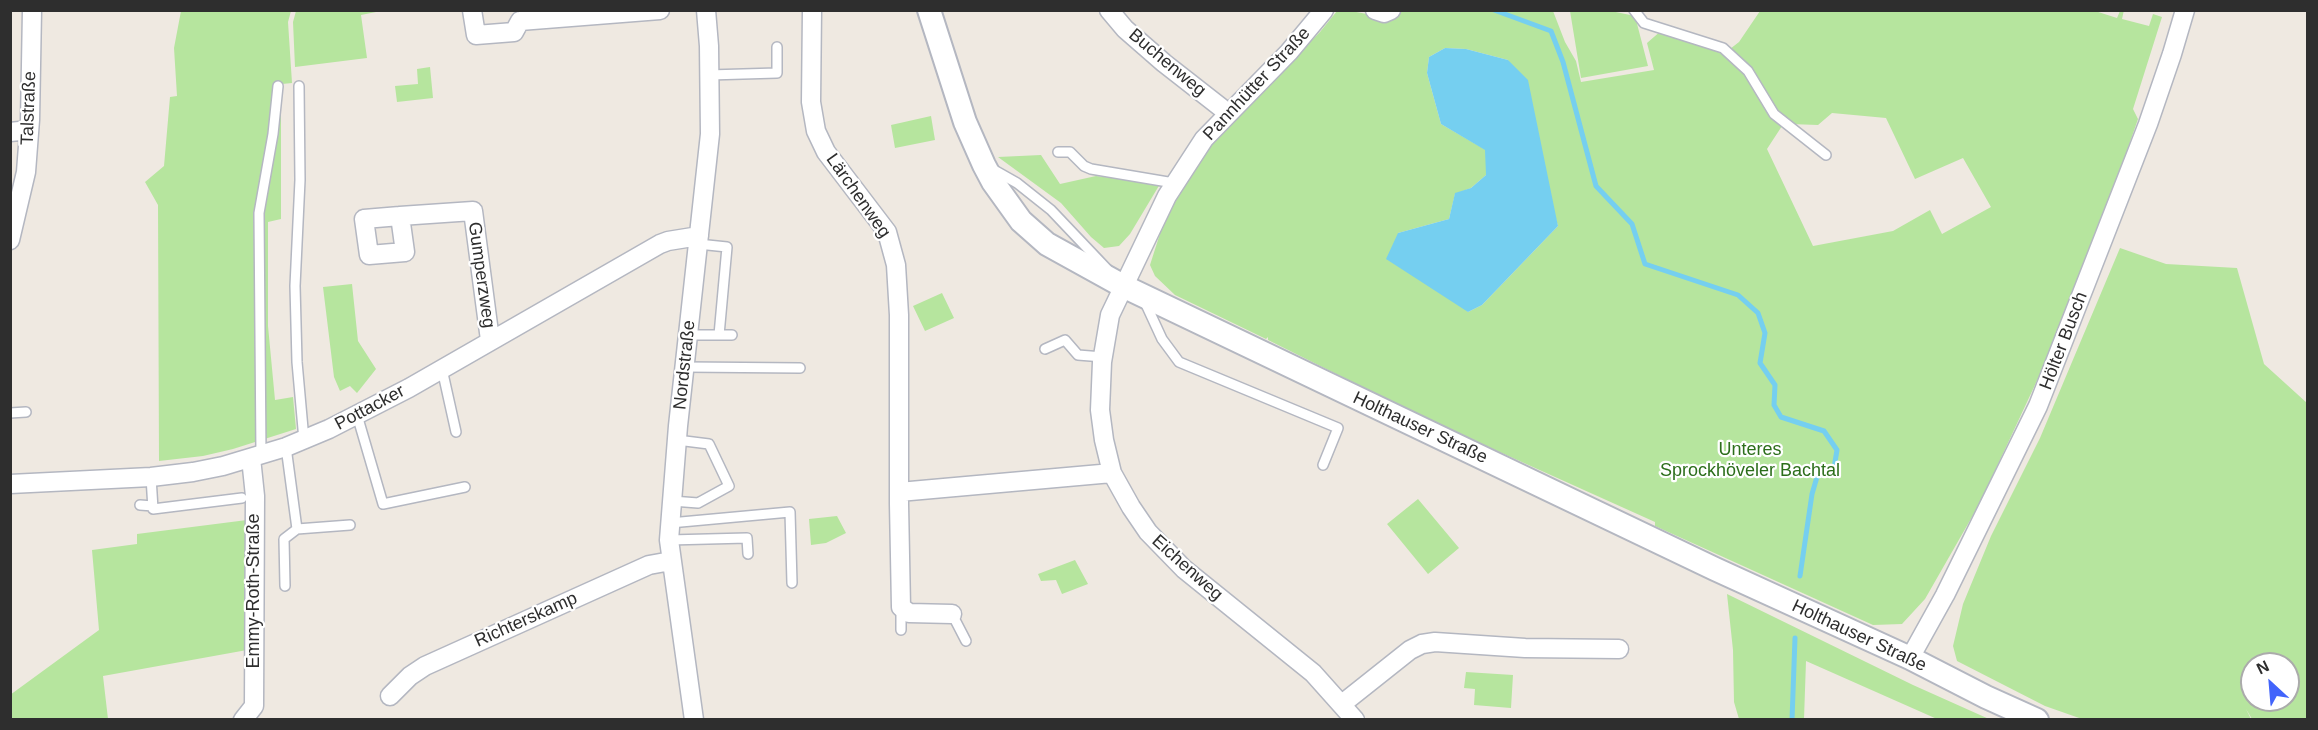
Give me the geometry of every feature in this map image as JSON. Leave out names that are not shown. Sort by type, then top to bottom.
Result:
[{"type":"street","name":"Talstraße","points":[[10,240],[26,172],[30,125],[32,10]]},
{"type":"street","points":[[472,10],[476,35],[514,32],[517,16],[660,10]]},
{"type":"street","name":"Nordstraße","points":[[693,720],[671,561],[670,532],[677,440],[710,134],[706,10]]},
{"type":"street","name":"Lärchenweg","points":[[812,10],[811,102],[816,131],[826,152],[887,232],[896,265],[899,315],[901,607]]},
{"type":"street","name":"Holthauser Straße","points":[[929,10],[962,113],[984,165],[993,182],[1021,220],[1047,244],[1132,290],[1715,569],[1910,658],[2037,720]]},
{"type":"street","name":"Buchenweg","points":[[1109,10],[1125,29],[1227,113]]},
{"type":"street","name":"Pannhütter Straße","points":[[1132,290],[1174,183],[1204,139],[1289,52],[1324,10]]},
{"type":"street","points":[[1375,10],[1384,13],[1391,10]]},
{"type":"street","name":"Hölter Busch","points":[[1910,658],[1945,596],[2038,406],[2148,124],[2172,54],[2180,12]]},
{"type":"street","points":[[10,132],[30,125]]},
{"type":"street","name":"Gumperzweg","points":[[400,216],[473,211],[490,340]]},
{"type":"street","name":"Pottacker","points":[[10,484],[151,477],[193,472],[256,457],[286,447],[357,415],[442,369],[660,244],[668,241],[699,240]]},
{"type":"street","name":"Eichenweg","points":[[1132,290],[1110,315],[1103,357],[1101,425],[1112,473],[1131,507],[1158,544],[1184,569],[1313,673],[1355,720]]},
{"type":"street","name":"Emmy-Roth-Straße","points":[[243,720],[254,706],[256,457]]},
{"type":"street","points":[[899,492],[1112,473]]},
{"type":"street","name":"Richterskamp","points":[[390,696],[410,676],[425,666],[649,565],[671,561]]},
{"type":"street","points":[[901,607],[909,613],[952,614]]},
{"type":"street","points":[[1342,704],[1410,650],[1422,644],[1435,642],[1517,648],[1619,649]]},
{"type":"lane","points":[[1634,10],[1644,23],[1723,48],[1748,70],[1774,114],[1826,155]]},
{"type":"lane","points":[[709,75],[777,73],[777,47]]},
{"type":"lane","points":[[256,457],[259,213],[273,134],[278,86]]},
{"type":"lane","points":[[299,86],[300,180],[295,297],[297,362],[304,440]]},
{"type":"lane","points":[[1058,152],[1070,152],[1084,166],[1091,169],[1174,183]]},
{"type":"lane","points":[[699,240],[727,247],[719,335]]},
{"type":"lane","points":[[1132,290],[1179,362],[1338,428],[1323,465]]},
{"type":"lane","points":[[688,335],[732,335]]},
{"type":"lane","points":[[1045,349],[1065,340],[1078,355],[1103,357]]},
{"type":"lane","points":[[685,367],[800,368]]},
{"type":"lane","points":[[442,369],[456,432]]},
{"type":"lane","points":[[10,413],[26,412]]},
{"type":"lane","points":[[357,415],[383,504],[465,487]]},
{"type":"lane","points":[[672,501],[698,503],[729,486],[709,444],[677,440]]},
{"type":"lane","points":[[286,447],[297,529]]},
{"type":"lane","points":[[151,477],[153,506]]},
{"type":"lane","points":[[140,505],[153,506],[153,508],[242,498]]},
{"type":"lane","points":[[670,532],[790,512],[792,583]]},
{"type":"lane","points":[[285,586],[284,539],[297,529],[310,530],[350,525]]},
{"type":"lane","points":[[670,532],[747,538],[748,554]]},
{"type":"lane","points":[[901,607],[901,630]]},
{"type":"lane","points":[[952,614],[966,641]]},
{"type":"green space","name":"Unteres Sprockhöveler Bachtal","points":[[1403,10],[1553,11],[1565,42],[1576,61],[1581,82],[1654,70],[1647,43],[1662,30],[1720,51],[1745,73],[1771,118],[1782,126],[1767,149],[1813,246],[1893,231],[1930,210],[1942,234],[1991,207],[1963,158],[1915,179],[1886,118],[1832,113],[1818,125],[1790,124],[1730,49],[1739,42],[1760,11],[2092,10],[2117,18],[2120,11],[2124,10],[2122,19],[2149,26],[2153,14],[2162,17],[2133,109],[2138,119],[2105,215],[2061,329],[1980,503],[1925,599],[1902,624],[1873,625],[1655,526],[1655,522],[1433,422],[1268,340],[1268,337],[1266,339],[1175,295],[1155,276],[1150,265],[1164,221],[1183,179],[1203,150],[1320,32],[1337,11],[1351,11],[1383,17]],"holes":[[[1445,48],[1466,49],[1508,60],[1558,226],[1482,305],[1468,312],[1398,233],[1449,219],[1455,194],[1471,188],[1486,175],[1486,150],[1441,124],[1427,73],[1429,57]]]},
{"type":"green space","points":[[181,11],[291,11],[288,22],[292,83],[282,84],[281,93],[281,219],[268,222],[268,326],[275,400],[293,397],[296,429],[233,449],[203,456],[159,461],[158,205],[145,182],[164,166],[170,97],[177,96],[174,48]]},
{"type":"green space","points":[[296,11],[381,11],[361,15],[367,58],[295,67],[293,22]]},
{"type":"green space","points":[[1570,11],[1611,11],[1635,16],[1648,66],[1581,78]]},
{"type":"green space","points":[[430,67],[433,98],[397,102],[395,86],[418,84],[417,69]]},
{"type":"green space","points":[[931,116],[935,140],[895,148],[891,125]]},
{"type":"green space","points":[[1041,155],[1060,184],[1096,176],[1160,184],[1130,234],[1119,246],[1104,248],[1061,203],[998,157]]},
{"type":"green space","points":[[2120,248],[2166,264],[2237,268],[2264,364],[2307,403],[2307,719],[2252,719],[2248,712],[2300,712],[2300,652],[2240,652],[2240,712],[2248,712],[2251,719],[2082,719],[2045,706],[1957,661],[1953,646],[1963,604],[1991,536],[2040,438]]},
{"type":"green space","points":[[352,284],[358,341],[376,369],[357,393],[350,386],[340,391],[334,377],[323,287]]},
{"type":"green space","points":[[942,293],[954,318],[925,331],[913,306]]},
{"type":"green space","points":[[1418,499],[1459,548],[1428,574],[1387,524]]},
{"type":"green space","points":[[837,516],[846,533],[826,543],[811,545],[809,519]]},
{"type":"green space","points":[[247,520],[247,650],[103,676],[108,719],[11,719],[10,695],[99,630],[92,550],[137,544],[137,534]]},
{"type":"green space","points":[[1075,560],[1088,584],[1062,594],[1056,580],[1041,581],[1038,574]]},
{"type":"green space","points":[[1727,594],[1913,685],[1989,719],[1937,719],[1806,661],[1804,719],[1739,719],[1734,702],[1733,650]]},
{"type":"green space","points":[[1466,672],[1513,675],[1511,708],[1474,705],[1475,689],[1464,688]]},
{"type":"water","points":[[1445,48],[1466,49],[1508,60],[1528,80],[1558,226],[1482,305],[1468,312],[1386,259],[1398,233],[1449,219],[1455,193],[1471,188],[1486,175],[1485,150],[1441,124],[1427,73],[1429,57]]},
{"type":"waterway","points":[[1494,10],[1551,31],[1563,62],[1596,186],[1632,224],[1645,264],[1738,295],[1758,313],[1765,333],[1760,363],[1775,385],[1774,405],[1781,417],[1824,431],[1837,450],[1834,468],[1817,477],[1812,494],[1800,576]]},
{"type":"waterway","points":[[1792,720],[1795,638]]}]
